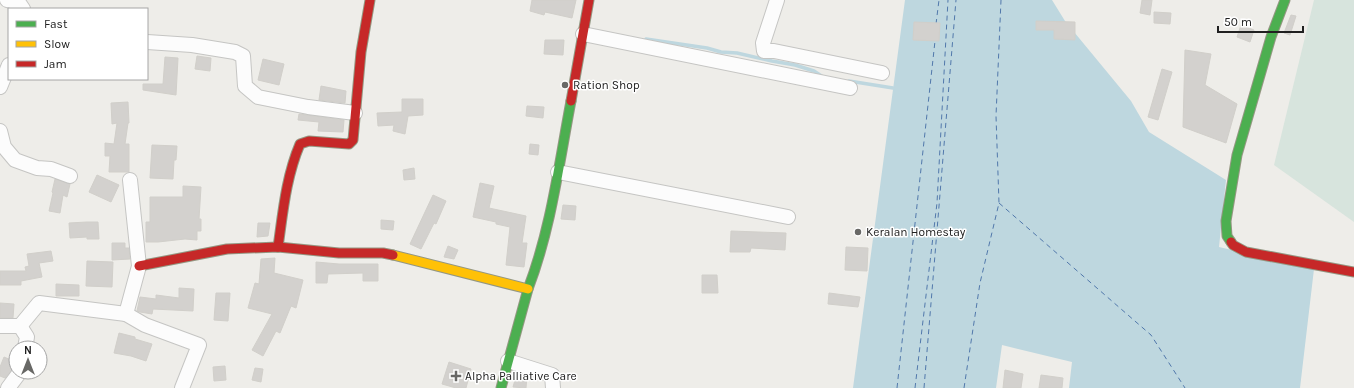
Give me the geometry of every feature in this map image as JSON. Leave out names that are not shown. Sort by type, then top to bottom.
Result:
[{"type":"street","points":[[7,0],[23,5]]},
{"type":"street","points":[[278,247],[290,168],[294,155],[300,144],[309,141],[349,144],[353,140],[361,52],[370,0]]},
{"type":"street","points":[[501,388],[550,215],[589,0]]},
{"type":"street","points":[[777,0],[763,43],[764,51],[774,51],[882,73]]},
{"type":"street","points":[[1285,0],[1267,51],[1237,155],[1226,221],[1227,236],[1233,245],[1246,252],[1354,272]]},
{"type":"street","points":[[583,34],[850,88]]},
{"type":"street","points":[[148,42],[192,45],[236,52],[243,56],[245,86],[258,97],[308,107],[355,113]]},
{"type":"street","points":[[0,87],[8,67]]},
{"type":"street","points":[[0,131],[4,147],[15,160],[37,168],[51,169],[70,176]]},
{"type":"street","points":[[558,172],[788,218]]},
{"type":"street","points":[[126,314],[139,266],[130,180]]},
{"type":"street","points":[[139,266],[228,249],[278,247],[339,253],[383,253],[528,289]]},
{"type":"street","points":[[20,326],[39,303],[126,314],[145,325],[199,345],[182,388]]},
{"type":"street","points":[[0,326],[20,326]]},
{"type":"street","points":[[20,326],[27,337],[26,340]]},
{"type":"street","points":[[508,361],[552,375],[554,388]]},
{"type":"shaded area","points":[[1314,0],[1354,0],[1354,222],[1274,165]]},
{"type":"water","points":[[905,0],[1052,0],[1065,21],[1131,101],[1149,132],[1226,180],[1219,247],[1314,269],[1300,388],[1069,388],[1072,362],[1002,345],[996,388],[853,388]]},
{"type":"building","points":[[532,0],[576,0],[572,18],[545,12],[544,15],[530,11]]},
{"type":"building","points":[[1142,0],[1152,0],[1150,15],[1140,13]]},
{"type":"building","points":[[1154,12],[1171,13],[1170,24],[1154,23]]},
{"type":"building","points":[[1291,15],[1296,16],[1290,35],[1284,33]]},
{"type":"building","points":[[1036,21],[1075,22],[1075,40],[1054,39],[1054,30],[1036,30]]},
{"type":"building","points":[[914,22],[940,23],[939,41],[913,40]]},
{"type":"building","points":[[1241,25],[1254,30],[1250,42],[1237,37]]},
{"type":"building","points":[[545,40],[564,40],[563,55],[544,54]]},
{"type":"building","points":[[1185,50],[1211,54],[1205,85],[1237,104],[1226,143],[1183,127]]},
{"type":"building","points":[[197,56],[211,58],[210,71],[195,69]]},
{"type":"building","points":[[165,57],[178,58],[176,95],[143,90],[143,84],[163,84]]},
{"type":"building","points":[[263,59],[284,64],[279,85],[258,80]]},
{"type":"building","points":[[1162,69],[1172,72],[1158,120],[1148,117]]},
{"type":"building","points":[[321,86],[346,91],[345,103],[319,100]]},
{"type":"building","points":[[402,99],[423,99],[423,115],[408,116],[405,134],[393,131],[394,125],[378,126],[377,113],[402,112]]},
{"type":"building","points":[[128,102],[129,123],[125,144],[129,144],[129,172],[109,172],[110,156],[105,156],[105,143],[114,144],[117,123],[112,124],[111,103]]},
{"type":"building","points":[[527,106],[544,107],[543,118],[526,116]]},
{"type":"building","points":[[299,114],[344,120],[343,132],[318,131],[319,122],[298,120]]},
{"type":"building","points":[[530,144],[539,145],[538,155],[529,154]]},
{"type":"building","points":[[152,145],[177,146],[176,160],[174,160],[173,179],[150,178]]},
{"type":"building","points":[[414,168],[415,179],[404,180],[403,170]]},
{"type":"building","points":[[97,175],[119,185],[111,202],[89,192]]},
{"type":"building","points":[[55,179],[70,184],[67,197],[63,195],[60,213],[49,211]]},
{"type":"building","points":[[480,183],[494,186],[489,208],[526,216],[522,243],[527,243],[524,267],[506,265],[510,227],[473,217]]},
{"type":"building","points":[[183,186],[201,187],[199,219],[201,219],[201,231],[197,231],[197,240],[185,239],[146,242],[146,222],[150,222],[150,197],[183,197]]},
{"type":"building","points":[[433,195],[446,201],[436,224],[434,223],[421,249],[410,244]]},
{"type":"building","points":[[563,205],[576,206],[575,220],[561,219]]},
{"type":"building","points":[[381,220],[394,221],[393,230],[381,229]]},
{"type":"building","points":[[98,222],[99,239],[87,239],[87,237],[70,238],[69,223]]},
{"type":"building","points":[[258,223],[270,223],[268,236],[257,237]]},
{"type":"building","points":[[731,231],[786,233],[785,250],[751,248],[750,252],[730,252]]},
{"type":"building","points":[[112,243],[125,243],[125,248],[129,248],[130,259],[112,260]]},
{"type":"building","points":[[448,246],[458,250],[454,259],[444,257]]},
{"type":"building","points":[[846,247],[868,248],[867,271],[845,270]]},
{"type":"building","points":[[51,251],[53,261],[39,263],[42,277],[21,281],[21,285],[0,285],[0,271],[26,271],[25,267],[29,266],[27,254]]},
{"type":"building","points":[[275,258],[274,273],[303,280],[296,308],[291,306],[280,333],[276,331],[263,356],[252,350],[272,314],[248,308],[255,283],[259,284],[261,259]]},
{"type":"building","points":[[87,261],[113,262],[112,287],[86,286]]},
{"type":"building","points":[[316,262],[339,264],[378,264],[378,281],[363,281],[363,273],[328,274],[327,283],[316,283]]},
{"type":"building","points":[[702,275],[717,275],[718,293],[702,293]]},
{"type":"building","points":[[56,284],[79,285],[79,296],[56,296]]},
{"type":"building","points":[[179,288],[194,289],[193,311],[153,309],[152,314],[137,311],[140,297],[156,299],[156,295],[179,298]]},
{"type":"building","points":[[216,293],[230,293],[228,321],[214,320]]},
{"type":"building","points":[[829,293],[860,297],[858,307],[828,304]]},
{"type":"building","points":[[0,303],[14,304],[13,318],[0,318]]},
{"type":"building","points":[[119,333],[135,337],[135,339],[152,344],[146,361],[131,356],[114,353]]},
{"type":"building","points":[[4,357],[8,359],[8,374],[5,378],[0,376],[0,367]]},
{"type":"building","points":[[449,362],[471,369],[466,388],[456,388],[442,384]]},
{"type":"building","points":[[225,366],[226,380],[214,381],[213,367]]},
{"type":"building","points":[[255,368],[263,369],[261,382],[252,380]]},
{"type":"building","points":[[1005,370],[1023,374],[1021,388],[1003,388]]},
{"type":"building","points":[[517,373],[527,376],[526,388],[513,387]]},
{"type":"building","points":[[1041,375],[1063,378],[1062,388],[1039,388]]},
{"type":"waterway","points":[[646,39],[707,48],[721,52],[737,53],[795,65],[814,71],[823,77]]},
{"type":"waterway","points":[[849,81],[893,88]]},
{"type":"ferry route","points":[[936,24],[939,0]]},
{"type":"ferry route","points":[[915,388],[937,203],[948,0]]},
{"type":"ferry route","points":[[924,388],[956,0]]},
{"type":"ferry route","points":[[964,388],[980,283],[999,203],[996,116],[1001,0]]},
{"type":"ferry route","points":[[897,388],[935,41]]},
{"type":"ferry route","points":[[999,203],[1151,335],[1185,388]]},
{"type":"traffic: fast","points":[[1231,242],[1227,236],[1226,221],[1237,155],[1271,37],[1285,0]]},
{"type":"traffic: fast","points":[[501,388],[528,289],[549,220],[571,101]]},
{"type":"traffic: slow","points":[[393,255],[528,289]]},
{"type":"traffic: jam","points":[[278,247],[288,182],[300,144],[309,141],[349,144],[353,140],[361,52],[370,0]]},
{"type":"traffic: jam","points":[[571,101],[589,0]]},
{"type":"traffic: jam","points":[[1231,242],[1233,245],[1246,252],[1354,272]]},
{"type":"traffic: jam","points":[[139,266],[227,249],[278,247],[339,253],[383,253],[393,255]]},
{"type":"place","name":"Ration Shop","points":[[565,85]]},
{"type":"place","name":"Keralan Homestay","points":[[858,232]]},
{"type":"place","name":"Alpha Palliative Care","points":[[456,376]]}]
